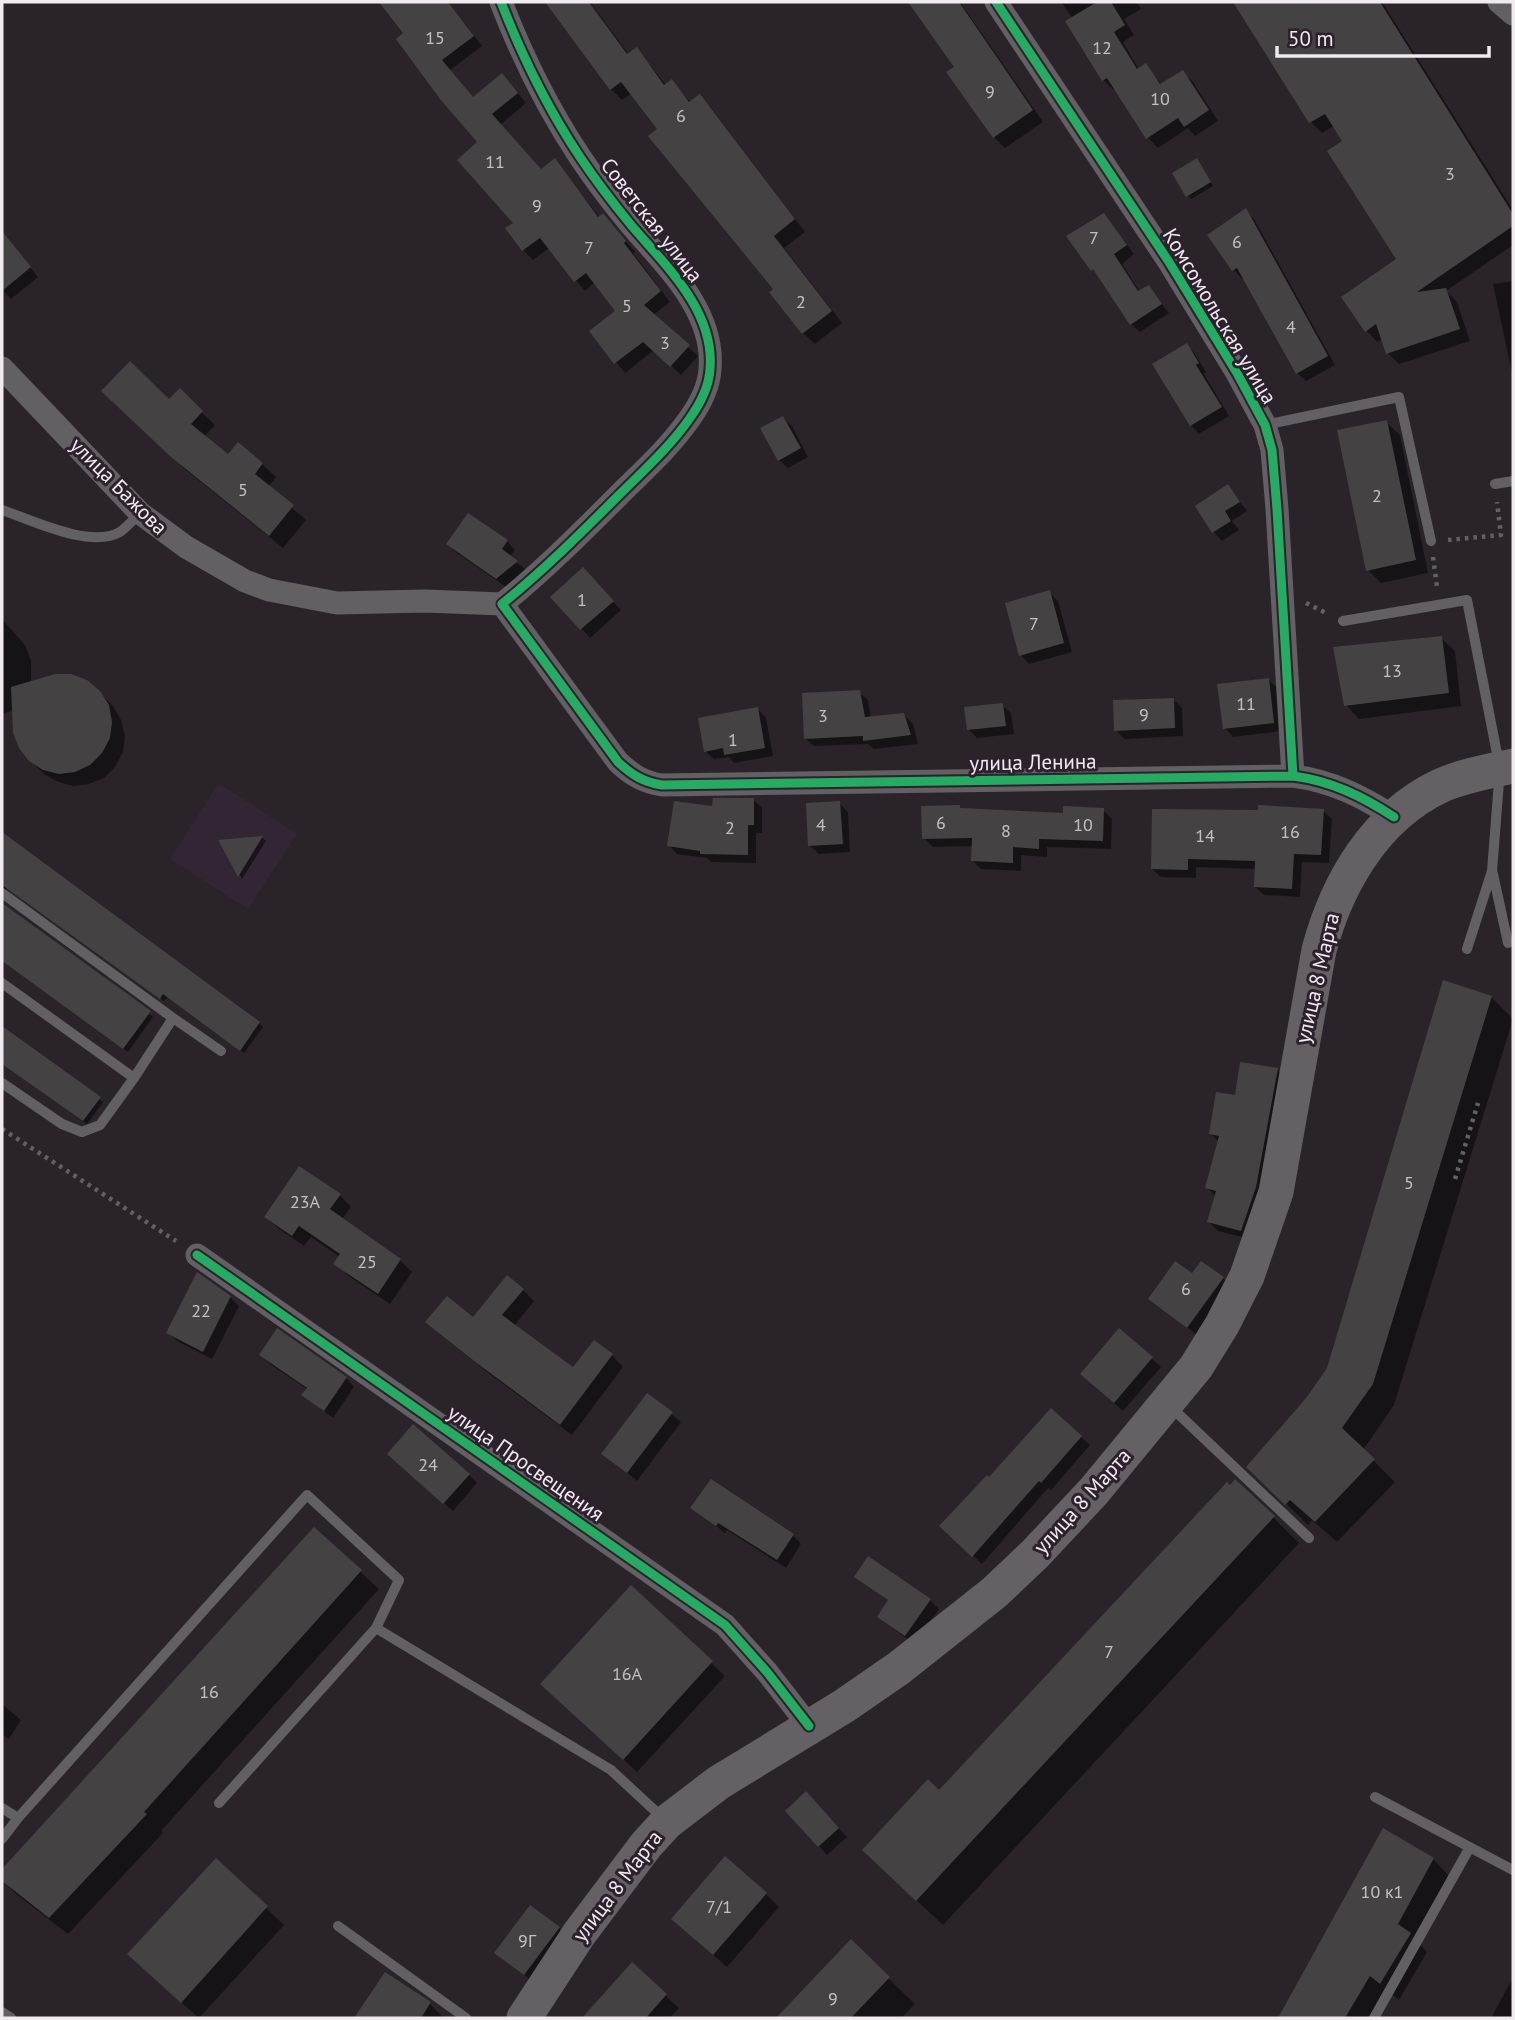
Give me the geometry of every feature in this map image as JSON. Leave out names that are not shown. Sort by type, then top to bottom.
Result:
[{"type":"main road","points":[[1394,817],[1441,786],[1507,768]]},
{"type":"main road","name":"улица 8 Марта","points":[[524,2018],[579,1934],[646,1845],[667,1822],[718,1783],[844,1706],[899,1668],[995,1591],[1036,1553],[1094,1491],[1196,1367],[1222,1325],[1247,1276],[1276,1192],[1303,1035],[1327,921],[1339,891],[1353,867],[1394,817]]},
{"type":"street","name":"Советская улица","points":[[501,2],[521,51],[563,130],[606,195],[692,300],[706,331],[710,352],[710,372],[703,394],[676,437],[571,543],[502,604]]},
{"type":"street","name":"Комсомольская улица","points":[[996,2],[1169,262],[1243,382],[1265,425],[1274,469],[1293,776]]},
{"type":"street","points":[[1499,2],[1513,14]]},
{"type":"street","name":"улица Бажова","points":[[2,368],[141,513],[186,547],[245,581],[269,590],[337,603],[425,601],[502,604]]},
{"type":"street","name":"улица Ленина","points":[[502,604],[618,762],[634,776],[647,782],[662,785],[1293,776],[1318,779],[1343,789],[1369,800],[1394,817]]},
{"type":"street","name":"улица Просвещения","points":[[197,1255],[715,1618],[748,1649],[809,1726]]},
{"type":"lane","points":[[1265,425],[1399,397],[1431,541]]},
{"type":"lane","points":[[1495,484],[1513,481]]},
{"type":"lane","points":[[2,510],[80,536],[100,538],[119,532],[141,513]]},
{"type":"lane","points":[[1343,621],[1467,600],[1507,768],[1492,871],[1467,949]]},
{"type":"lane","points":[[1492,871],[1508,943]]},
{"type":"lane","points":[[2,893],[221,1051]]},
{"type":"lane","points":[[2,983],[134,1078]]},
{"type":"lane","points":[[2,1083],[62,1124],[82,1132],[100,1125],[173,1018]]},
{"type":"lane","points":[[1168,1403],[1308,1538]]},
{"type":"lane","points":[[2,1839],[307,1495],[399,1580],[376,1628],[219,1803]]},
{"type":"lane","points":[[376,1628],[611,1770],[667,1822]]},
{"type":"lane","points":[[1376,1797],[1513,1870]]},
{"type":"lane","points":[[2,1808],[18,1818]]},
{"type":"lane","points":[[1374,2018],[1470,1847]]},
{"type":"lane","points":[[338,1926],[466,2018]]},
{"type":"lane","points":[[2,2012],[10,2018]]},
{"type":"path","points":[[1440,605],[1431,541],[1500,535],[1495,484]]},
{"type":"path","points":[[1282,592],[1343,621]]},
{"type":"path","points":[[1455,1179],[1478,1103]]},
{"type":"path","points":[[2,1129],[197,1255]]},
{"type":"shaded area","points":[[219,783],[297,834],[248,909],[170,859]]},
{"type":"building","points":[[379,2],[448,2],[474,36],[442,60],[473,97],[502,73],[518,93],[492,114],[541,169],[555,158],[598,217],[603,213],[626,241],[624,243],[661,291],[644,305],[690,345],[670,367],[643,342],[614,364],[589,331],[615,311],[586,273],[574,282],[540,238],[522,251],[505,228],[513,223],[457,160],[477,142],[440,99],[396,39],[403,33]]},
{"type":"building","points":[[545,2],[589,2],[627,54],[637,47],[664,85],[672,79],[689,102],[700,94],[795,219],[774,236],[832,311],[802,334],[769,292],[773,289],[648,136],[657,129],[621,82],[610,90]]},
{"type":"building","points":[[908,2],[959,2],[1033,110],[993,138],[946,72],[954,67]]},
{"type":"building","points":[[1097,2],[1111,2],[1125,25],[1114,32],[1137,69],[1146,63],[1160,84],[1183,70],[1209,110],[1184,127],[1178,118],[1146,139],[1107,78],[1102,81],[1065,21]]},
{"type":"building","points":[[1233,2],[1380,2],[1513,214],[1513,226],[1417,292],[1446,288],[1460,329],[1386,354],[1376,324],[1365,332],[1341,297],[1396,259],[1327,151],[1342,141],[1325,114],[1309,123]]},
{"type":"building","points":[[1197,158],[1211,182],[1186,197],[1172,173]]},
{"type":"building","points":[[1246,208],[1328,356],[1296,374],[1237,268],[1232,271],[1207,235]]},
{"type":"building","points":[[1104,213],[1127,245],[1114,254],[1138,291],[1149,285],[1162,304],[1130,325],[1093,269],[1091,271],[1066,236]]},
{"type":"building","points":[[2,231],[31,267],[2,291]]},
{"type":"building","points":[[1187,343],[1199,363],[1196,365],[1222,407],[1190,426],[1152,364]]},
{"type":"building","points":[[130,361],[169,399],[180,388],[203,411],[191,424],[228,454],[238,442],[263,463],[255,474],[294,505],[269,536],[171,457],[101,391]]},
{"type":"building","points":[[783,416],[801,448],[778,461],[760,428]]},
{"type":"building","points":[[1387,420],[1416,560],[1366,571],[1337,430]]},
{"type":"building","points":[[1228,484],[1240,502],[1225,511],[1231,521],[1212,533],[1195,506]]},
{"type":"building","points":[[468,513],[508,540],[502,549],[518,561],[496,579],[446,544]]},
{"type":"building","points":[[583,567],[614,601],[580,630],[550,597]]},
{"type":"building","points":[[1050,590],[1064,643],[1019,656],[1005,603]]},
{"type":"building","points":[[1442,636],[1449,693],[1344,706],[1333,647]]},
{"type":"building","points":[[55,674],[71,674],[87,680],[100,691],[109,705],[112,722],[110,738],[102,753],[90,765],[75,772],[59,774],[43,770],[29,761],[19,748],[13,733],[11,687]]},
{"type":"building","points":[[1269,678],[1274,723],[1223,729],[1217,684]]},
{"type":"building","points":[[860,690],[865,717],[904,713],[911,735],[863,741],[863,736],[804,739],[802,693]]},
{"type":"building","points":[[1174,698],[1175,728],[1114,731],[1113,700]]},
{"type":"building","points":[[1003,703],[1006,726],[967,730],[964,707]]},
{"type":"building","points":[[758,707],[765,748],[724,755],[723,748],[704,752],[698,718]]},
{"type":"building","points":[[713,798],[754,798],[754,825],[748,825],[748,855],[700,854],[700,851],[667,846],[674,801],[712,806]]},
{"type":"building","points":[[840,801],[843,844],[808,846],[806,803]]},
{"type":"building","points":[[960,805],[960,808],[1063,813],[1063,806],[1104,808],[1103,841],[1039,839],[1039,849],[1013,847],[1013,863],[971,861],[972,838],[922,839],[921,806]]},
{"type":"building","points":[[1258,805],[1324,809],[1321,855],[1294,854],[1292,889],[1254,887],[1255,861],[1188,859],[1188,870],[1151,869],[1152,809],[1258,810]]},
{"type":"building","points":[[2,832],[260,1022],[240,1051],[163,994],[160,999],[2,885]]},
{"type":"building","points":[[263,836],[238,877],[218,840]]},
{"type":"building","points":[[2,903],[151,1011],[123,1049],[2,961]]},
{"type":"building","points":[[1443,980],[1492,996],[1373,1384],[1342,1428],[1375,1459],[1315,1522],[1290,1500],[1285,1505],[1246,1467],[1307,1397],[1327,1368]]},
{"type":"building","points":[[2,1026],[101,1097],[83,1121],[2,1064]]},
{"type":"building","points":[[1240,1062],[1278,1068],[1256,1187],[1241,1231],[1207,1222],[1216,1191],[1205,1188],[1219,1136],[1209,1134],[1216,1092],[1235,1095]]},
{"type":"building","points":[[299,1166],[341,1194],[330,1209],[401,1259],[378,1294],[333,1264],[340,1254],[299,1226],[292,1236],[264,1217]]},
{"type":"building","points":[[1175,1261],[1192,1273],[1201,1261],[1224,1277],[1187,1328],[1148,1299]]},
{"type":"building","points":[[197,1272],[231,1296],[203,1352],[166,1333]]},
{"type":"building","points":[[507,1275],[524,1289],[502,1315],[573,1367],[594,1340],[613,1354],[560,1425],[425,1322],[447,1296],[473,1317]]},
{"type":"building","points":[[277,1328],[347,1377],[324,1411],[301,1395],[307,1388],[259,1355]]},
{"type":"building","points":[[1119,1328],[1153,1357],[1114,1403],[1080,1374]]},
{"type":"building","points":[[647,1393],[673,1412],[627,1473],[601,1454]]},
{"type":"building","points":[[1051,1408],[1082,1436],[972,1557],[939,1526],[987,1475],[989,1477]]},
{"type":"building","points":[[413,1424],[470,1474],[443,1504],[387,1454]]},
{"type":"building","points":[[711,1479],[794,1534],[777,1560],[718,1523],[716,1526],[690,1508]]},
{"type":"building","points":[[1235,1479],[1275,1516],[916,1901],[862,1850],[928,1779],[939,1790],[1227,1482],[1230,1485]]},
{"type":"building","points":[[314,1527],[362,1570],[144,1812],[147,1814],[49,1918],[2,1881],[2,1869]]},
{"type":"building","points":[[868,1556],[931,1599],[905,1636],[877,1617],[888,1600],[854,1577]]},
{"type":"building","points":[[631,1585],[713,1661],[623,1760],[540,1684]]},
{"type":"building","points":[[806,1791],[839,1828],[818,1847],[785,1811]]},
{"type":"building","points":[[1383,1828],[1434,1858],[1398,1924],[1411,1933],[1380,1984],[1370,1976],[1345,2018],[1278,2018]]},
{"type":"building","points":[[725,1856],[767,1893],[713,1955],[671,1919]]},
{"type":"building","points":[[216,1858],[268,1906],[181,2003],[127,1954]]},
{"type":"building","points":[[530,1905],[560,1927],[524,1975],[494,1953]]},
{"type":"building","points":[[851,1939],[890,1977],[851,2018],[776,2018]]},
{"type":"building","points":[[632,1962],[667,1994],[646,2018],[582,2018]]},
{"type":"building","points":[[385,1972],[431,2002],[421,2018],[354,2018]]},
{"type":"cycle path","points":[[501,2],[536,82],[568,139],[611,200],[686,291],[705,328],[709,348],[710,369],[706,388],[682,429],[576,538],[502,604],[618,762],[638,777],[662,785],[1293,776],[1346,790],[1394,817]]},
{"type":"cycle path","points":[[996,2],[1169,262],[1237,373],[1265,425],[1272,450],[1277,509],[1293,776]]},
{"type":"cycle path","points":[[197,1255],[725,1625],[767,1672],[809,1726]]}]
